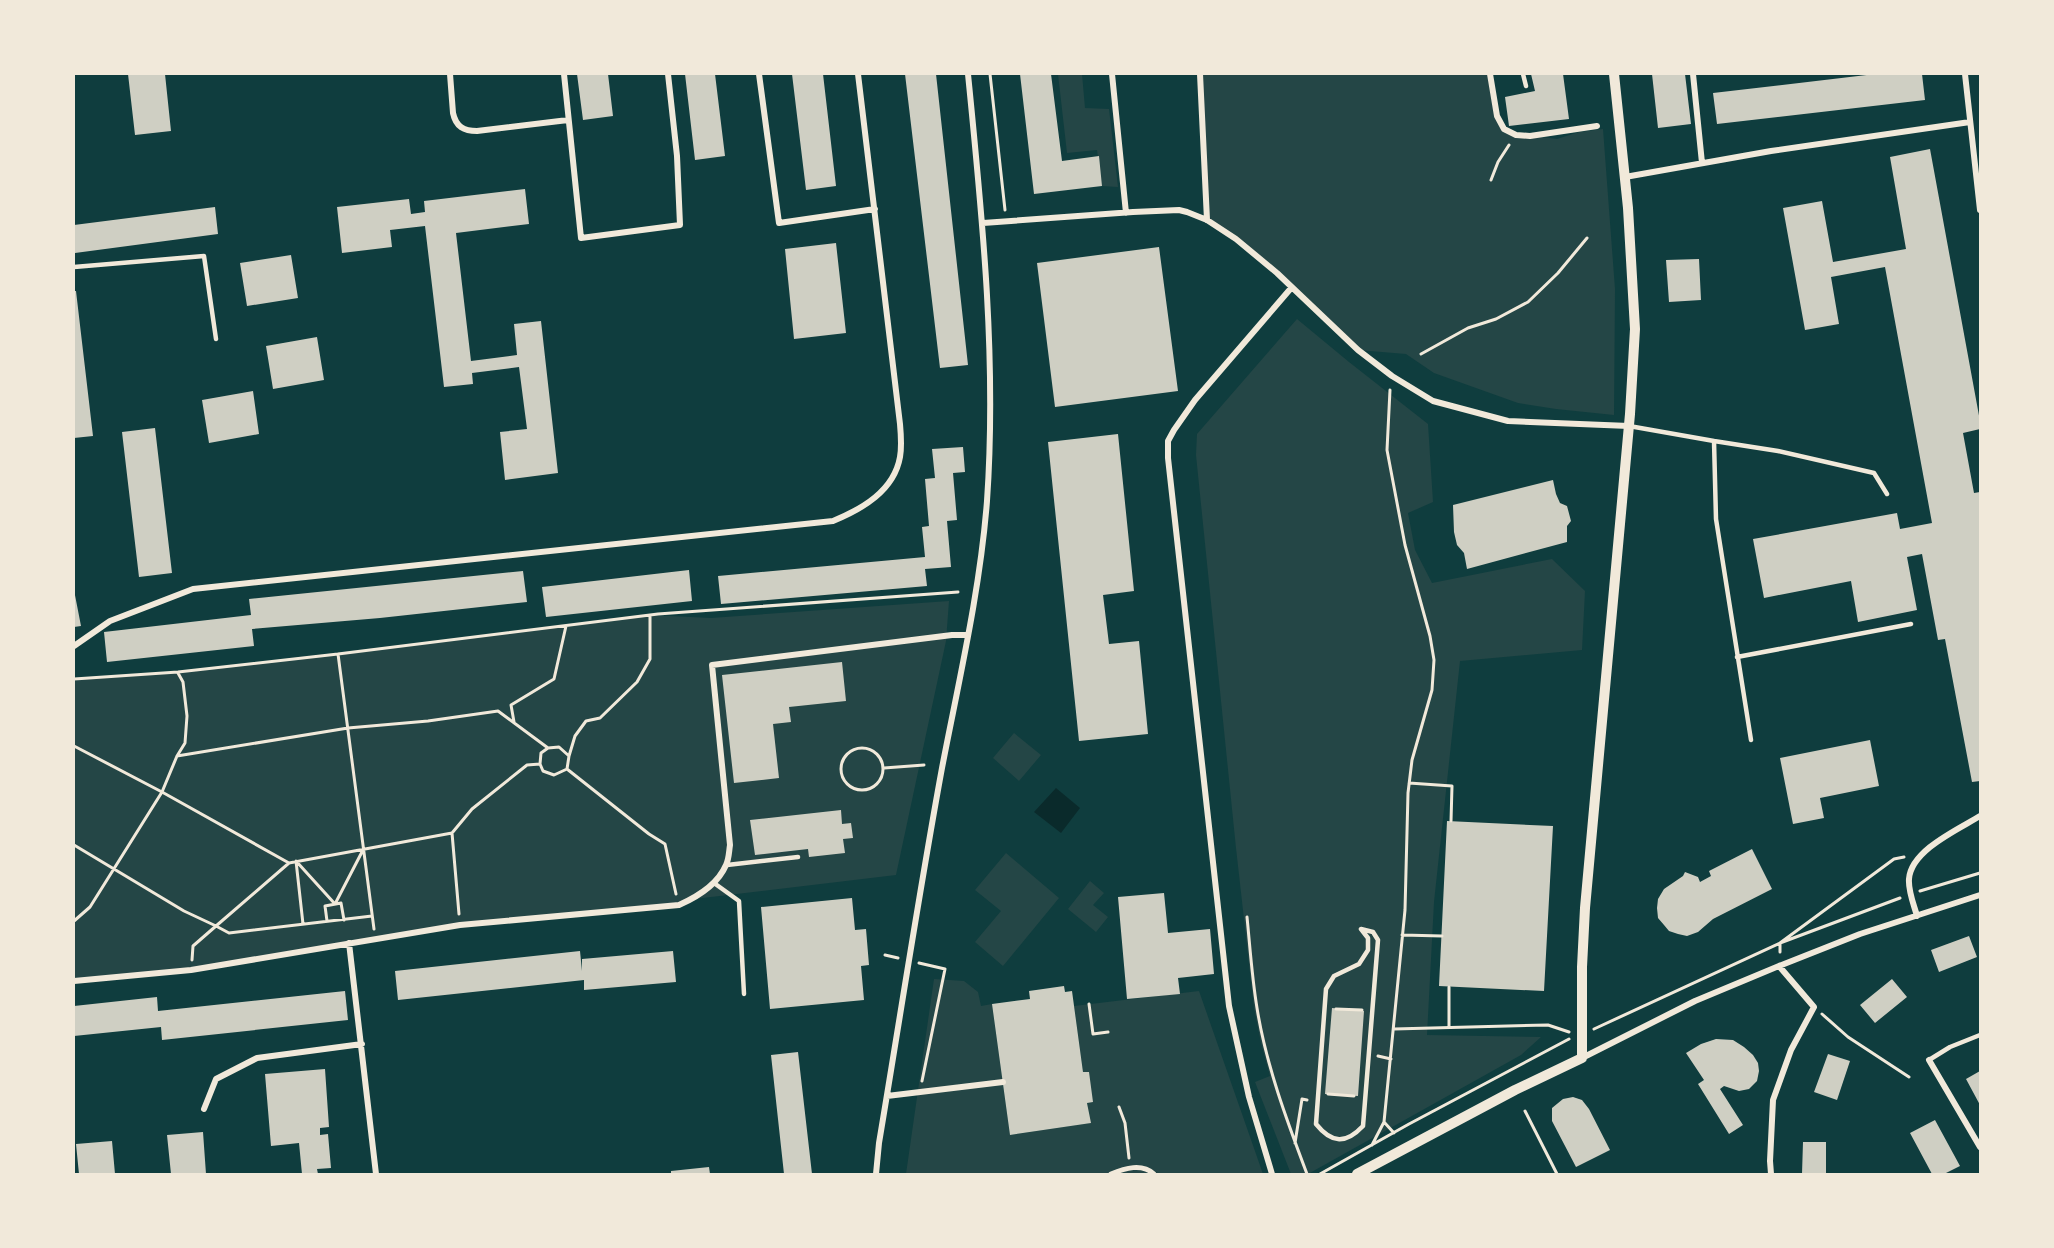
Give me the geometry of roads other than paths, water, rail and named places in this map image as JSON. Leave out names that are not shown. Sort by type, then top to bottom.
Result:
[{"type":"street","points":[[450,74],[454,120],[463,129],[477,131],[568,120]]},
{"type":"street","points":[[564,74],[581,238],[681,225],[677,156],[668,74]]},
{"type":"street","points":[[759,74],[778,223],[874,209]]},
{"type":"street","points":[[74,646],[110,621],[193,590],[811,524],[832,521],[851,514],[875,498],[887,486],[895,473],[901,450],[900,424],[858,74]]},
{"type":"street","points":[[876,1174],[879,1143],[942,770],[968,635],[984,525],[991,399],[983,223],[968,74]]},
{"type":"street","points":[[1112,74],[1126,213]]},
{"type":"street","points":[[1200,74],[1207,220]]},
{"type":"street","points":[[1490,74],[1497,116],[1504,129],[1516,135],[1530,136],[1597,126]]},
{"type":"street","points":[[1582,1058],[1580,1035],[1585,908],[1629,426],[1635,329],[1614,74]]},
{"type":"street","points":[[1693,74],[1702,163]]},
{"type":"street","points":[[1965,74],[1980,210]]},
{"type":"street","points":[[1624,177],[1970,122]]},
{"type":"street","points":[[983,223],[1179,210],[1207,220],[1236,238],[1358,350],[1392,376],[1433,401],[1508,421],[1629,426]]},
{"type":"street","points":[[1272,1174],[1249,1097],[1229,1006],[1170,480],[1168,441],[1196,400],[1292,287]]},
{"type":"street","points":[[74,981],[190,970],[460,925],[678,905],[694,899],[714,883],[727,865],[730,845],[712,665],[952,635],[968,635]]},
{"type":"street","points":[[1917,916],[1909,880],[1913,866],[1940,840],[1980,816]]},
{"type":"street","points":[[1357,1174],[1501,1098],[1695,1001],[1860,934],[1980,896]]},
{"type":"street","points":[[350,943],[376,1174]]},
{"type":"street","points":[[1771,1174],[1773,1100],[1791,1050],[1814,1007],[1779,966]]},
{"type":"street","points":[[204,1109],[216,1079],[257,1058],[362,1044]]},
{"type":"street","points":[[1929,1060],[1980,1147]]},
{"type":"street","points":[[887,1096],[1003,1082]]},
{"type":"street","points":[[871,1174],[879,1143]]},
{"type":"street","points":[[1111,1174],[1130,1168],[1143,1168],[1154,1174]]},
{"type":"lane","points":[[1523,74],[1526,86]]},
{"type":"lane","points":[[74,267],[204,256],[216,339]]},
{"type":"lane","points":[[1629,426],[1778,451],[1874,473],[1887,494]]},
{"type":"lane","points":[[1714,441],[1716,519],[1751,740]]},
{"type":"lane","points":[[1737,657],[1911,624]]},
{"type":"lane","points":[[727,865],[798,856]]},
{"type":"lane","points":[[714,883],[739,901],[744,994]]},
{"type":"lane","points":[[1361,929],[1373,932],[1378,940],[1377,972],[1364,1126],[1353,1137],[1337,1139],[1325,1135],[1316,1124],[1317,1100],[1326,989],[1334,976],[1359,964],[1368,950],[1368,939],[1361,929]]},
{"type":"lane","points":[[1929,1060],[1950,1047],[1980,1035]]}]
